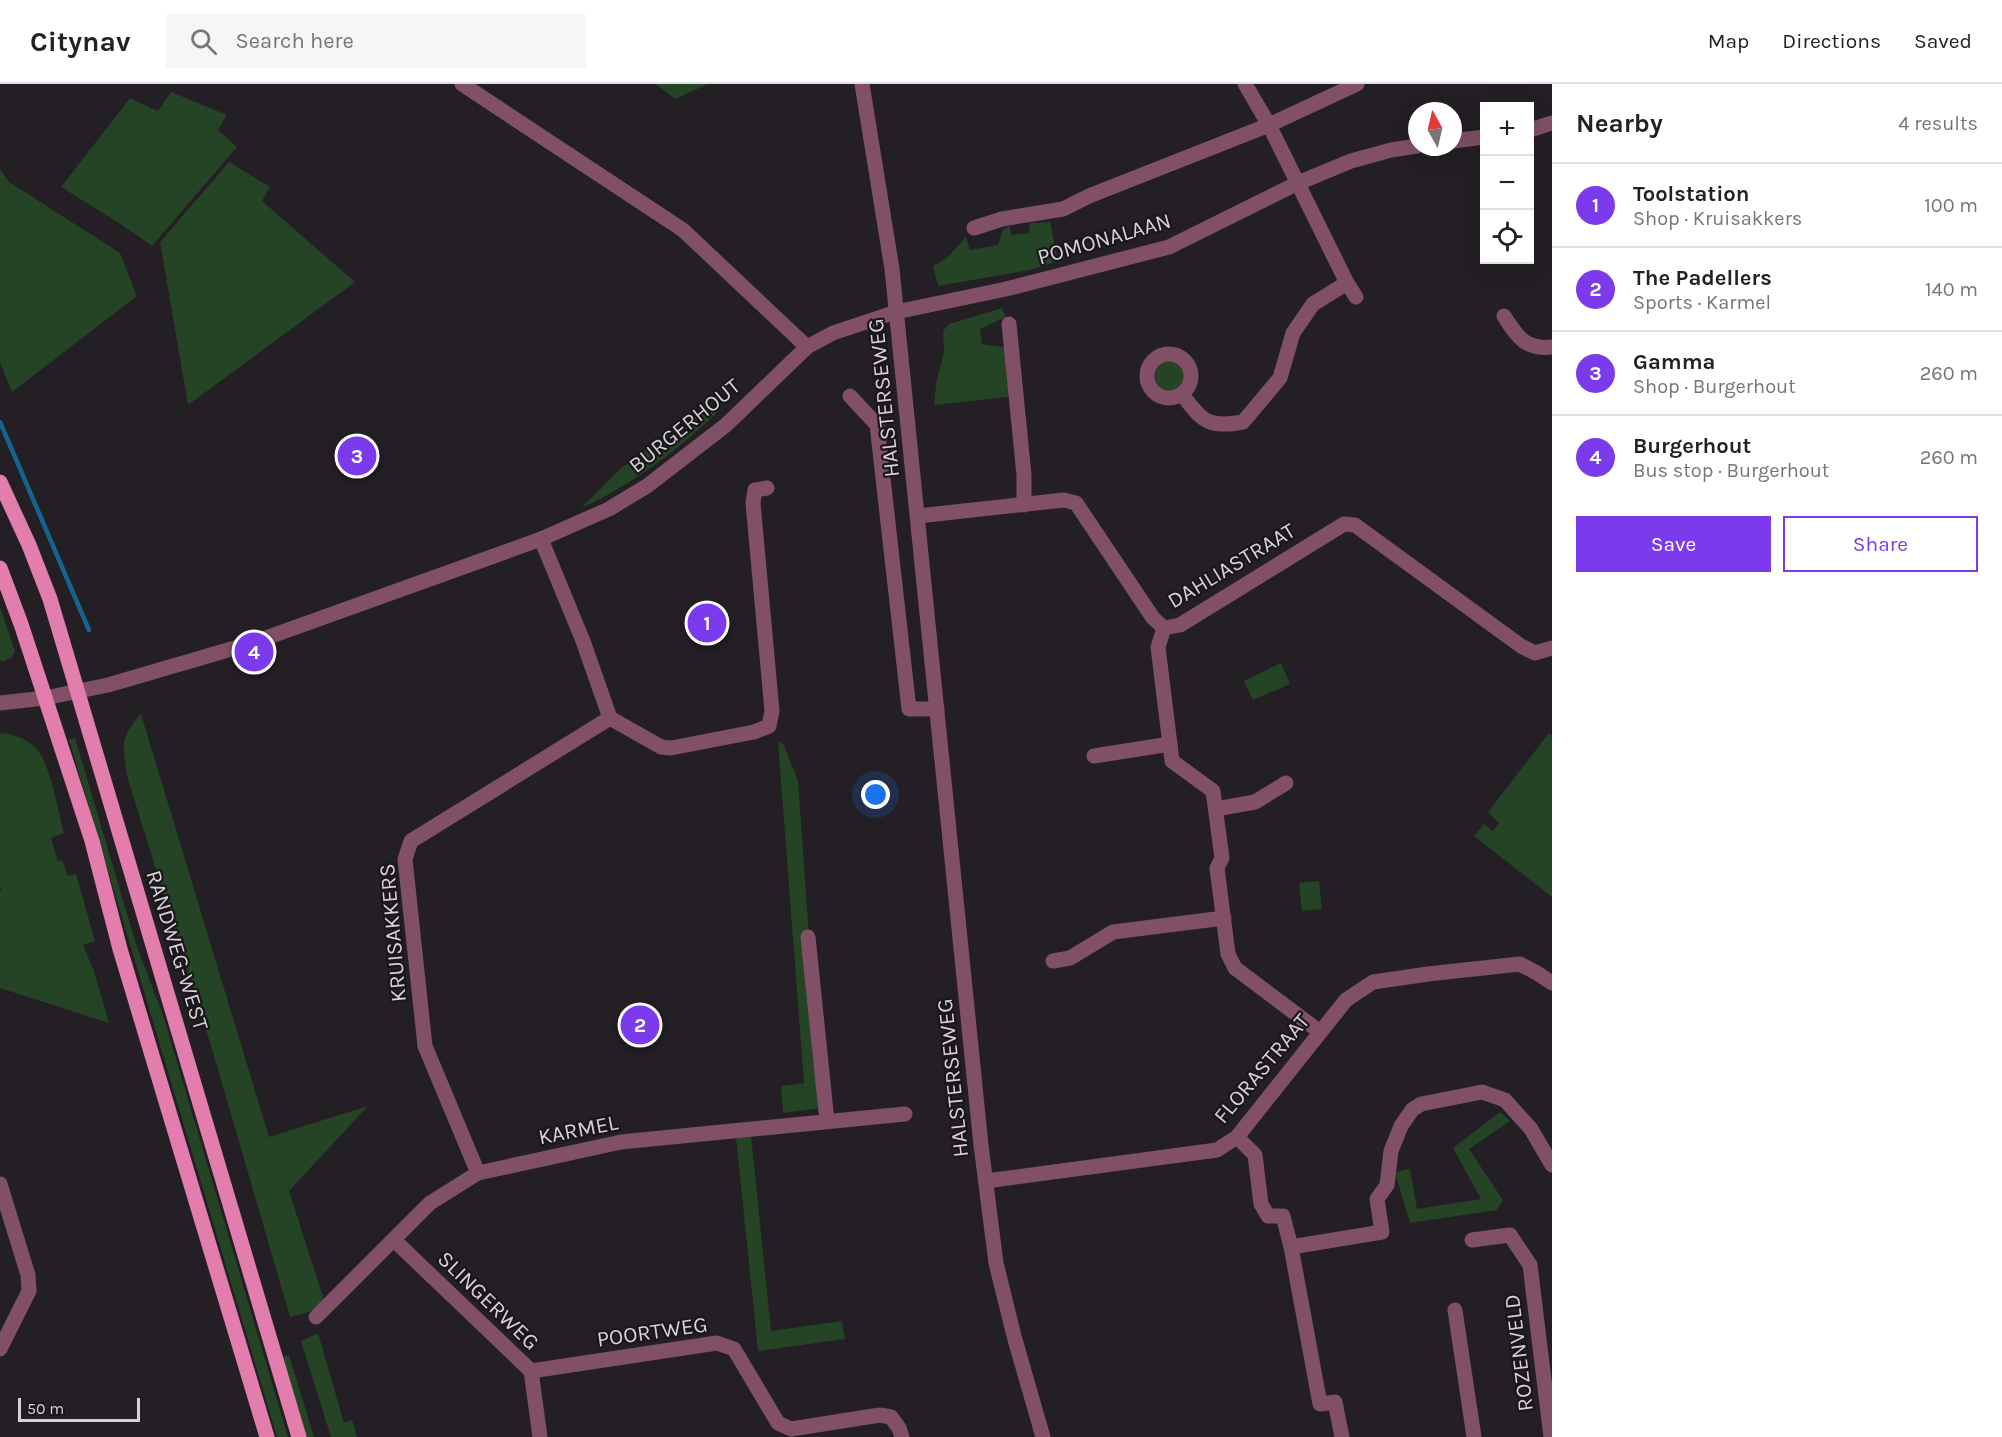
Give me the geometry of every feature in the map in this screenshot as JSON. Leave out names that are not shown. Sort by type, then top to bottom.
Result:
[{"type":"main road","name":"RANDWEG-WEST","points":[[0,482],[29,545],[50,599],[299,1437]]},
{"type":"main road","points":[[0,568],[92,841],[120,949],[267,1437]]},
{"type":"street","points":[[462,84],[683,230],[807,347]]},
{"type":"street","name":"HALSTERSEWEG","points":[[862,84],[873,145],[896,312],[996,1263],[1043,1437]]},
{"type":"street","points":[[1245,84],[1269,125],[1356,297]]},
{"type":"street","points":[[974,228],[1002,219],[1063,209],[1089,196],[1269,125],[1357,84]]},
{"type":"street","points":[[1534,129],[1552,123]]},
{"type":"street","points":[[1462,140],[1480,138]]},
{"type":"street","name":"POMONALAAN","points":[[896,312],[1006,289],[1169,247],[1298,183],[1351,161],[1408,147]]},
{"type":"street","points":[[1182,394],[1192,409],[1206,421],[1221,426],[1243,422],[1280,378],[1293,333],[1313,304],[1347,283]]},
{"type":"street","name":"BURGERHOUT","points":[[0,703],[78,692],[252,644],[542,539],[609,509],[647,486],[726,425],[807,347],[833,333],[896,312]]},
{"type":"street","points":[[1504,316],[1517,336],[1534,348],[1552,347]]},
{"type":"street","points":[[1009,324],[1024,475],[1024,505]]},
{"type":"street","name":"HALSTERSEWEG","points":[[850,396],[877,425],[909,709],[937,709]]},
{"type":"street","points":[[542,539],[583,641],[610,718],[661,747],[671,748],[754,732],[769,726],[771,711],[753,503],[755,490],[767,488]]},
{"type":"street","name":"DAHLIASTRAAT","points":[[918,516],[1064,500],[1076,503],[1152,618],[1164,628],[1180,625],[1344,524],[1355,525],[1521,646],[1535,653],[1552,648]]},
{"type":"street","points":[[1164,628],[1158,647],[1172,761],[1213,790],[1222,858],[1217,868],[1228,954],[1235,968],[1320,1032]]},
{"type":"street","name":"KRUISAKKERS","points":[[478,1173],[425,1046],[405,859],[411,841],[610,718]]},
{"type":"street","points":[[1094,756],[1170,744]]},
{"type":"street","points":[[1216,809],[1256,801],[1286,783]]},
{"type":"street","points":[[1053,961],[1070,958],[1113,932],[1224,918]]},
{"type":"street","points":[[808,937],[827,1121]]},
{"type":"street","name":"FLORASTRAAT","points":[[986,1182],[1217,1150],[1237,1137],[1347,1000],[1373,982],[1520,964],[1552,983]]},
{"type":"street","points":[[1291,1247],[1382,1232],[1377,1199],[1385,1189],[1391,1151],[1401,1126],[1412,1110],[1421,1104],[1482,1092],[1505,1100],[1531,1129],[1552,1165]]},
{"type":"street","name":"KARMEL","points":[[316,1317],[430,1203],[478,1173],[621,1142],[905,1114]]},
{"type":"street","points":[[1237,1137],[1255,1155],[1261,1204],[1268,1216],[1283,1216],[1291,1247],[1320,1404],[1335,1401],[1342,1437]]},
{"type":"street","points":[[0,1184],[28,1275],[29,1291],[0,1349]]},
{"type":"street","name":"ROZENVELD","points":[[1472,1240],[1510,1235],[1530,1264],[1551,1437]]},
{"type":"street","name":"SLINGERWEG","points":[[394,1240],[531,1371],[540,1437]]},
{"type":"street","points":[[1455,1310],[1474,1437]]},
{"type":"street","name":"POORTWEG","points":[[531,1371],[717,1343],[734,1349],[778,1423],[790,1429],[880,1415],[891,1417],[902,1437]]},
{"type":"green space","points":[[656,84],[708,84],[675,99]]},
{"type":"green space","points":[[171,92],[227,115],[218,130],[237,147],[152,246],[61,187],[130,98],[158,111]]},
{"type":"green space","points":[[229,162],[270,187],[262,201],[355,282],[188,405],[160,242]]},
{"type":"green space","points":[[0,169],[9,182],[120,253],[137,296],[12,392],[0,363]]},
{"type":"green space","points":[[1050,222],[1058,261],[1030,270],[938,286],[933,266],[946,259],[966,237],[970,250],[998,245],[1003,230],[1009,226],[1012,235],[1029,233],[1030,223]]},
{"type":"green space","points":[[1002,308],[1006,317],[980,329],[982,344],[1007,348],[1009,397],[934,405],[936,384],[944,352],[943,331],[949,324]]},
{"type":"green space","points":[[1170,361],[1176,362],[1184,370],[1184,382],[1176,390],[1170,391],[1164,390],[1156,382],[1155,376],[1156,370],[1164,362]]},
{"type":"green space","points":[[721,409],[689,438],[637,477],[581,508],[620,469],[674,430],[702,413]]},
{"type":"green space","points":[[0,607],[15,651],[12,657],[3,662],[0,660]]},
{"type":"green space","points":[[1281,663],[1290,684],[1253,700],[1244,681]]},
{"type":"green space","points":[[141,714],[269,1137],[368,1106],[289,1191],[324,1300],[309,1312],[290,1317],[215,1059],[127,776],[124,743],[129,730]]},
{"type":"green space","points":[[0,733],[14,735],[27,741],[40,753],[45,763],[64,833],[51,838],[58,861],[62,860],[68,876],[76,874],[95,941],[83,945],[94,971],[109,1023],[0,988],[0,891],[2,890],[0,887]]},
{"type":"green space","points":[[1549,733],[1552,735],[1552,897],[1474,836],[1484,824],[1493,831],[1499,823],[1488,812]]},
{"type":"green space","points":[[75,738],[136,944],[164,1018],[288,1437],[277,1437],[69,740]]},
{"type":"green space","points":[[778,741],[784,745],[798,781],[821,1108],[783,1113],[781,1086],[804,1083]]},
{"type":"green space","points":[[1319,881],[1322,909],[1302,911],[1299,883]]},
{"type":"green space","points":[[1500,1112],[1510,1121],[1469,1149],[1503,1200],[1497,1210],[1410,1223],[1395,1172],[1410,1169],[1417,1209],[1481,1199],[1453,1148]]},
{"type":"green space","points":[[751,1135],[771,1331],[842,1321],[845,1339],[758,1351],[736,1137]]},
{"type":"green space","points":[[318,1333],[344,1423],[352,1420],[357,1437],[331,1437],[301,1341]]},
{"type":"green space","points":[[289,1355],[314,1437],[302,1437],[279,1359]]},
{"type":"waterway","points":[[0,422],[89,630]]},
{"type":"place","name":"Gamma","points":[[357,456]]},
{"type":"place","name":"Toolstation","points":[[707,623]]},
{"type":"place","name":"Burgerhout","points":[[254,652]]},
{"type":"place","name":"The Padellers","points":[[640,1025]]}]
